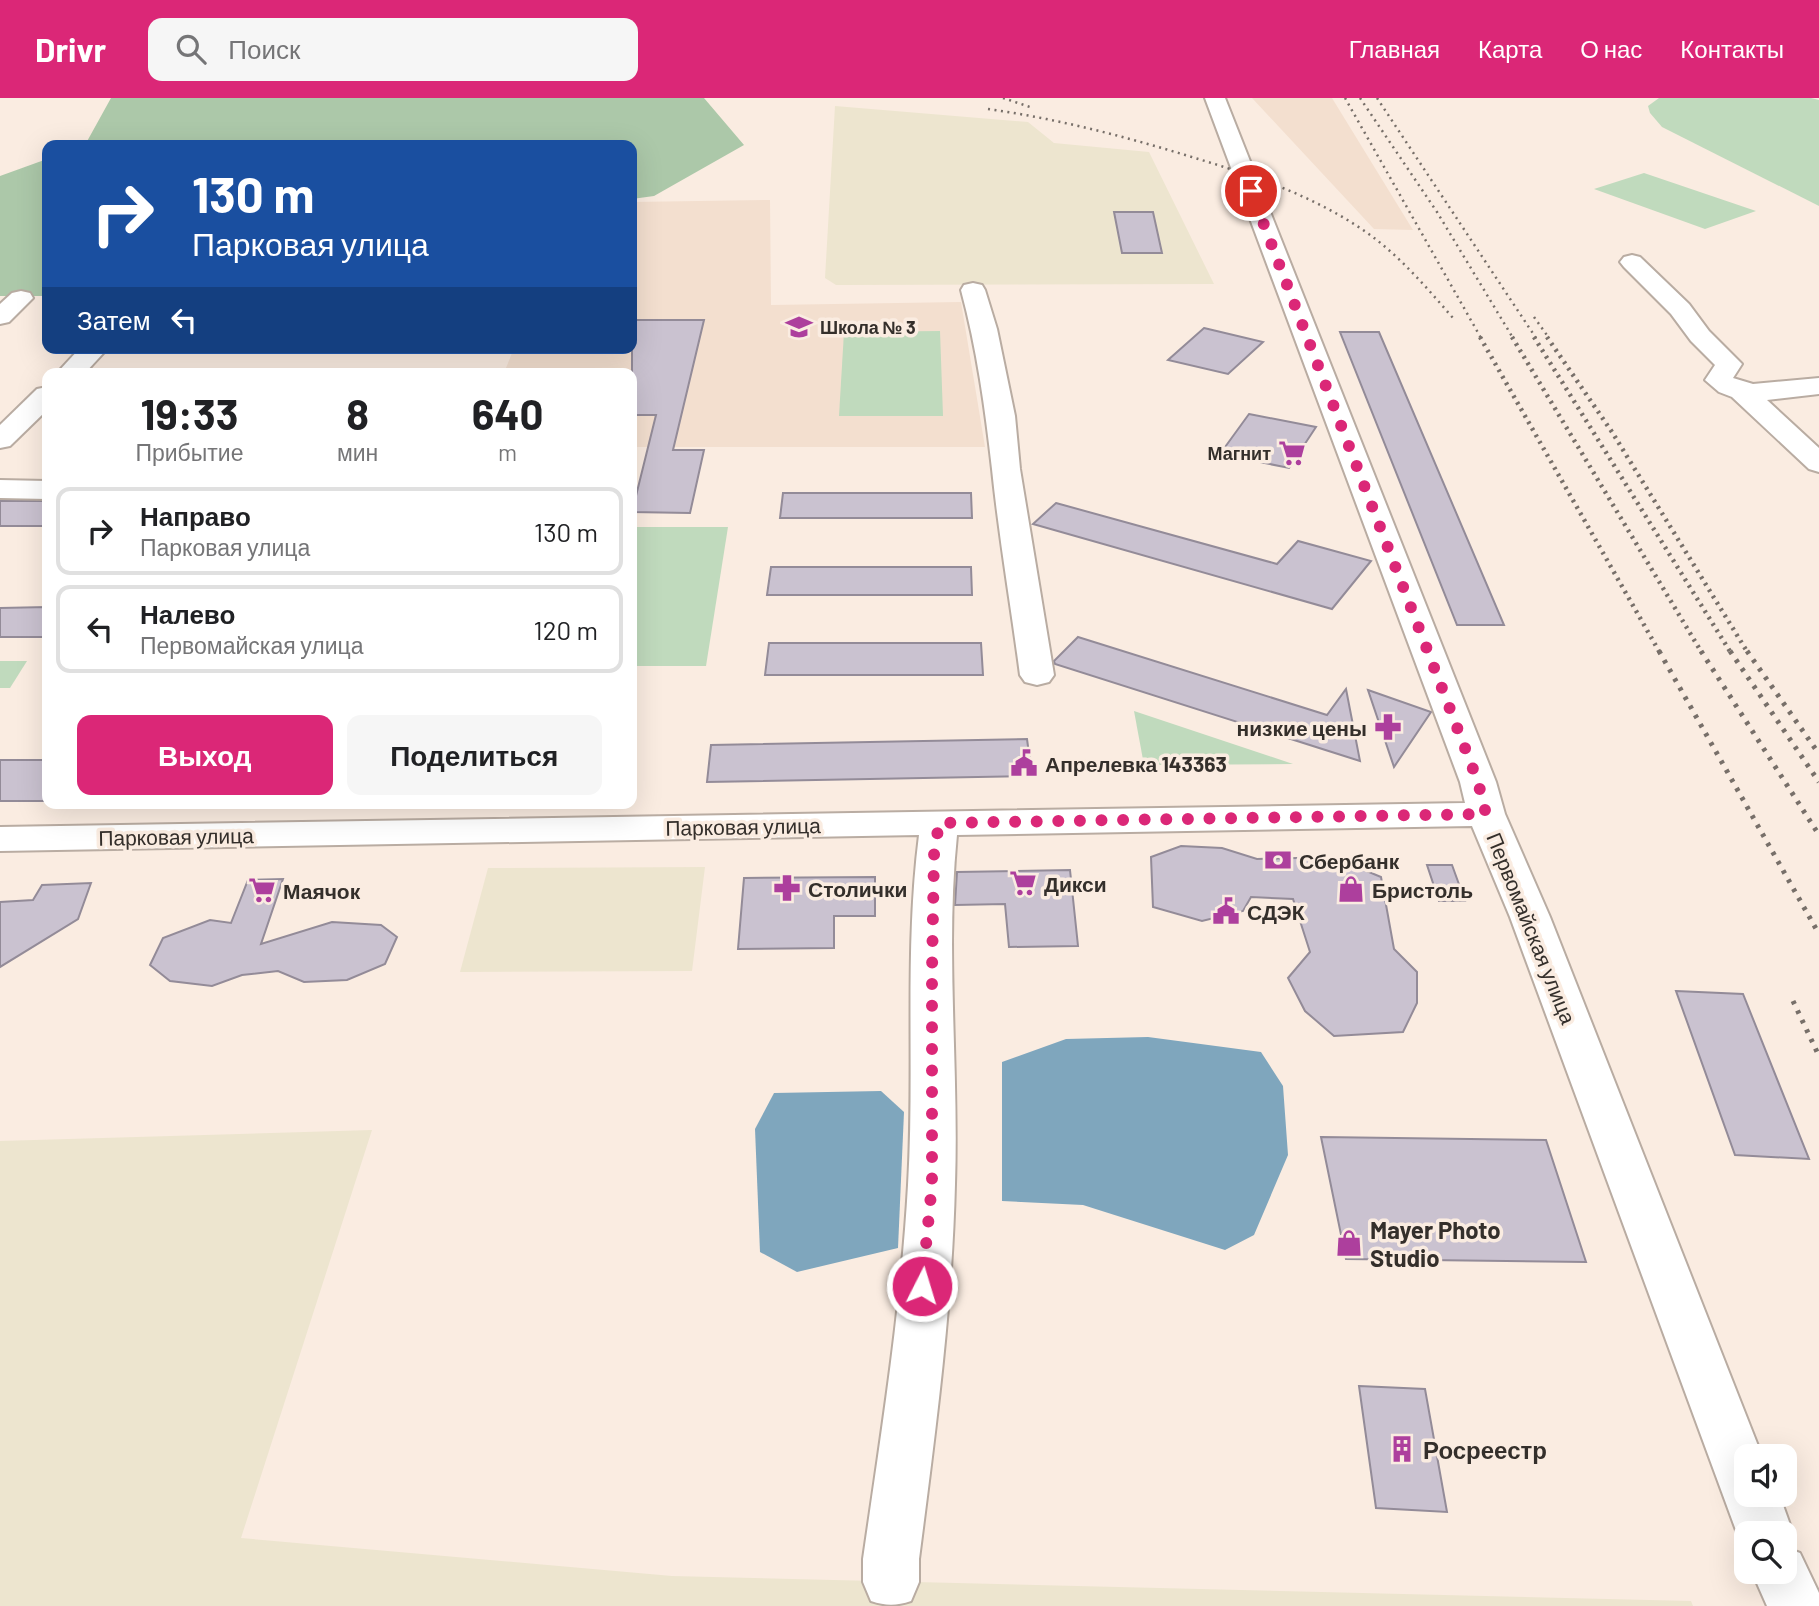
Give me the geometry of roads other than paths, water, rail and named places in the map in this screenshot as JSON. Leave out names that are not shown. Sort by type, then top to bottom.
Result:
[{"type":"street","name":"Первомайская улица","points":[[1215,98],[1478,782],[1486,814],[1530,917],[1734,1452]]},
{"type":"street","points":[[1632,262],[1680,309],[1700,335],[1729,364],[1718,380],[1727,387],[1742,392],[1819,386]]},
{"type":"street","points":[[973,290],[984,329],[1001,416],[1006,469],[1037,675]]},
{"type":"street","points":[[0,317],[21,298]]},
{"type":"street","points":[[75,368],[89,354]]},
{"type":"street","points":[[1742,392],[1819,463]]},
{"type":"street","points":[[0,440],[42,400]]},
{"type":"street","points":[[0,489],[42,490]]},
{"type":"street","name":"Парковая улица","points":[[0,839],[1486,814]]},
{"type":"street","points":[[891,1582],[891,1559],[911,1415],[932,1184],[934,855],[939,823]]},
{"type":"street","points":[[1786,1584],[1796,1606]]},
{"type":"water","points":[[1148,1037],[1261,1052],[1283,1086],[1288,1155],[1254,1235],[1225,1250],[1083,1205],[1002,1201],[1002,1062],[1066,1039]]},
{"type":"water","points":[[881,1091],[904,1112],[898,1248],[797,1272],[760,1252],[755,1129],[774,1093]]},
{"type":"railway","points":[[1003,98],[1030,107]]},
{"type":"railway","points":[[1345,98],[1481,338]]},
{"type":"railway","points":[[1360,98],[1437,212],[1513,338]]},
{"type":"railway","points":[[1377,98],[1536,338]]},
{"type":"railway","points":[[988,109],[1067,123],[1144,143],[1284,188],[1346,219],[1378,241],[1412,272],[1453,318]]},
{"type":"railway","points":[[1534,317],[1549,338]]},
{"type":"railway","points":[[1480,337],[1660,653]]},
{"type":"railway","points":[[1512,337],[1702,653]]},
{"type":"railway","points":[[1534,337],[1731,653]]},
{"type":"railway","points":[[1547,337],[1612,432],[1748,653]]},
{"type":"railway","points":[[1659,651],[1819,934]]},
{"type":"railway","points":[[1701,651],[1819,835]]},
{"type":"railway","points":[[1730,651],[1819,782]]},
{"type":"railway","points":[[1747,651],[1819,754]]},
{"type":"railway","points":[[1793,1001],[1819,1056]]},
{"type":"place","name":"Школа № 3","points":[[799,327]]},
{"type":"place","name":"Магнит","points":[[1292,453]]},
{"type":"place","name":"низкие цены","points":[[1388,727]]},
{"type":"place","name":"Апрелевка 143363","points":[[1024,763]]},
{"type":"place","name":"Сбербанк","points":[[1278,860]]},
{"type":"place","name":"Дикси","points":[[1023,883]]},
{"type":"place","name":"Столички","points":[[787,888]]},
{"type":"place","name":"Бристоль","points":[[1351,889]]},
{"type":"place","name":"Маячок","points":[[262,890]]},
{"type":"place","name":"СДЭК","points":[[1226,911]]},
{"type":"place","name":"Mayer Photo Studio","points":[[1349,1243]]},
{"type":"place","name":"Росреестр","points":[[1402,1449]]}]
